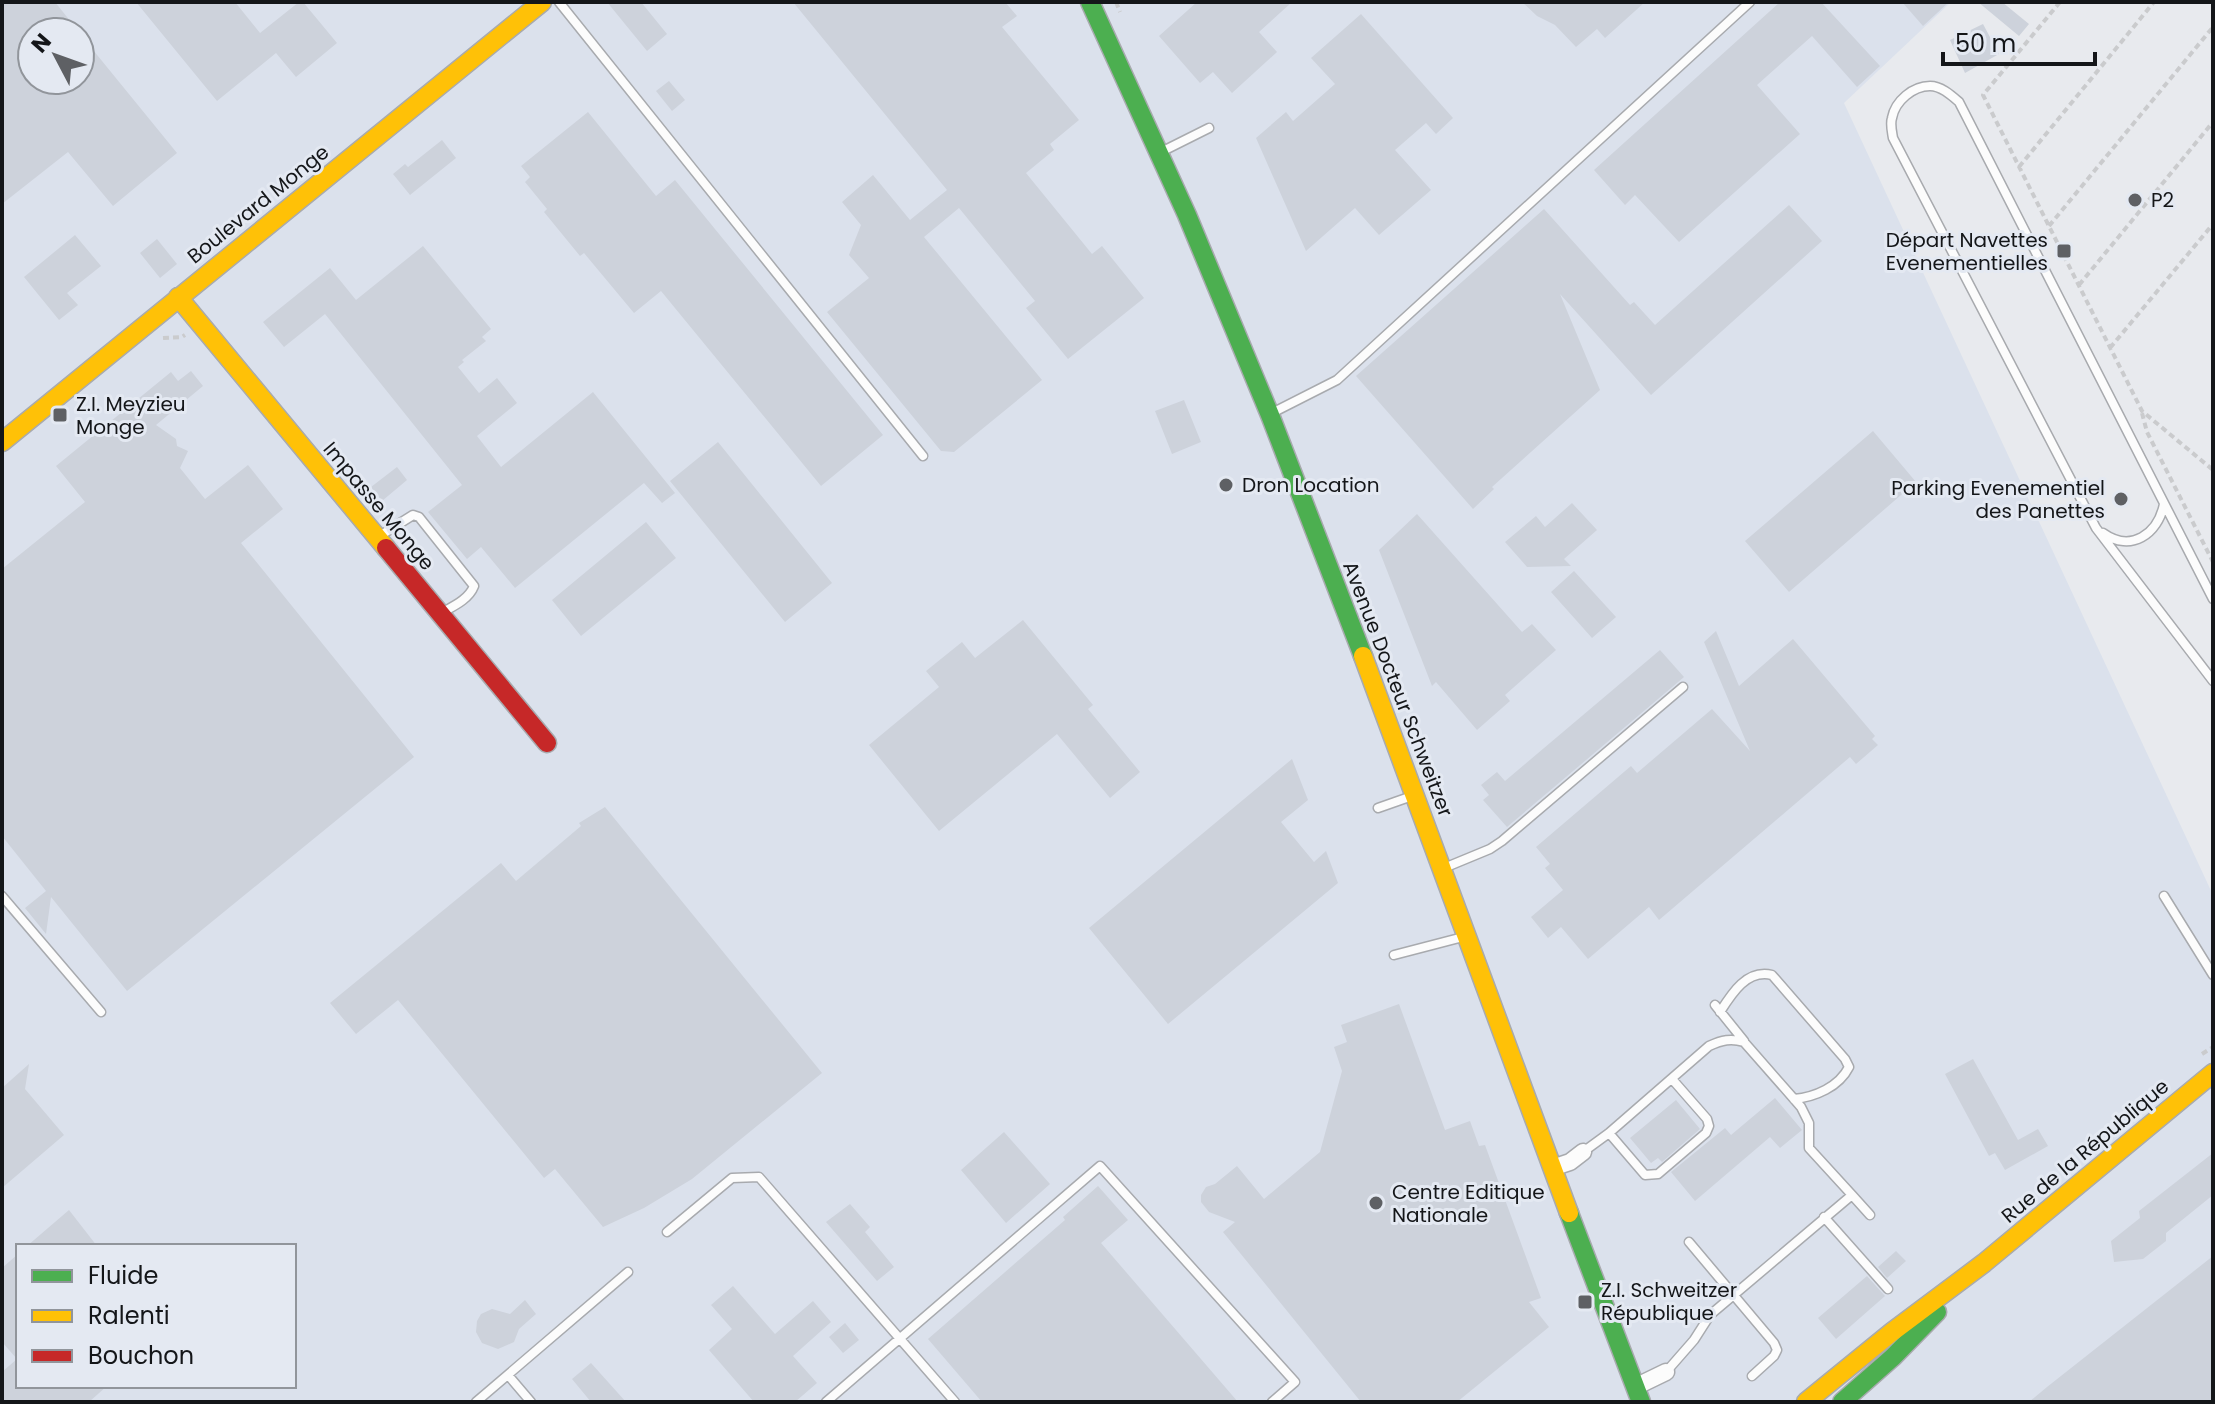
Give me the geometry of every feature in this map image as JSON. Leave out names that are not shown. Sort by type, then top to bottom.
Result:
[{"type":"street","name":"Boulevard Monge","points":[[2,442],[542,2]]},
{"type":"street","name":"Avenue Docteur Schweitzer","points":[[1090,2],[1159,153],[1270,415],[1416,795],[1638,1394]]},
{"type":"street","name":"Impasse Monge","points":[[178,297],[547,743]]},
{"type":"street","name":"Rue de la République","points":[[1806,1402],[1984,1263],[2213,1073]]},
{"type":"street","points":[[1552,1168],[1570,1162],[1583,1152]]},
{"type":"street","name":"Rue de la République","points":[[1842,1402],[1893,1357],[1984,1263]]},
{"type":"street","points":[[1638,1394],[1666,1372]]},
{"type":"lane","points":[[559,2],[923,456]]},
{"type":"lane","points":[[1270,415],[1337,380],[1750,2]]},
{"type":"lane","points":[[2213,599],[1959,102],[1932,86],[1915,90],[1900,101],[1891,119],[1893,138],[2096,528],[2213,681]]},
{"type":"lane","points":[[1159,153],[1209,128]]},
{"type":"lane","points":[[2096,528],[2113,540],[2126,543],[2140,540],[2153,530],[2162,516],[2164,504]]},
{"type":"lane","points":[[377,538],[413,515],[419,517],[474,586],[458,603],[440,614]]},
{"type":"lane","points":[[1443,868],[1502,841],[1683,687]]},
{"type":"lane","points":[[1378,808],[1416,795]]},
{"type":"lane","points":[[2,896],[101,1012]]},
{"type":"lane","points":[[2164,896],[2213,975]]},
{"type":"lane","points":[[1394,955],[1467,935]]},
{"type":"lane","points":[[1794,1099],[1813,1097],[1845,1074],[1849,1067],[1772,975],[1754,976],[1740,984],[1718,1008],[1794,1099],[1809,1123],[1809,1148],[1870,1215]]},
{"type":"lane","points":[[1583,1152],[1709,1046],[1721,1040],[1744,1042]]},
{"type":"lane","points":[[1609,1133],[1645,1175],[1652,1176],[1706,1133],[1709,1126],[1707,1119],[1672,1079]]},
{"type":"lane","points":[[826,1402],[1100,1166],[1295,1382],[1272,1402]]},
{"type":"lane","points":[[667,1232],[732,1178],[759,1177],[955,1402]]},
{"type":"lane","points":[[1666,1372],[1694,1340],[1710,1315],[1852,1195]]},
{"type":"lane","points":[[1824,1217],[1888,1289]]},
{"type":"lane","points":[[1689,1242],[1774,1343],[1777,1350],[1774,1356],[1752,1376]]},
{"type":"lane","points":[[476,1402],[628,1272]]},
{"type":"lane","points":[[508,1375],[531,1402]]},
{"type":"path","points":[[2060,2],[1983,95],[2142,411],[2147,432],[2213,562]]},
{"type":"path","points":[[2019,167],[2154,2]]},
{"type":"path","points":[[2049,226],[2213,27]]},
{"type":"path","points":[[2079,285],[2213,122]]},
{"type":"path","points":[[2110,348],[2213,224]]},
{"type":"path","points":[[2142,411],[2213,470]]},
{"type":"shaded area","points":[[2,2],[1951,2],[1844,103],[2213,895],[2213,1402],[2,1402]]},
{"type":"building","points":[[2,2],[55,2],[66,16],[16,16],[16,96],[96,96],[96,54],[177,153],[113,206],[68,152],[2,204]]},
{"type":"building","points":[[136,2],[235,2],[260,33],[303,2],[337,43],[296,77],[276,53],[217,101]]},
{"type":"building","points":[[607,2],[641,2],[667,34],[647,51]]},
{"type":"building","points":[[793,2],[1005,2],[1017,16],[1002,27],[1079,120],[1050,144],[1054,150],[1026,173],[1092,254],[1102,246],[1144,298],[1068,359],[1026,308],[1035,301],[959,208],[924,237],[1042,380],[954,452],[941,451],[827,312],[869,278],[849,255],[861,225],[842,202],[873,175],[910,220],[947,190]]},
{"type":"building","points":[[1197,2],[1292,2],[1259,32],[1277,52],[1232,93],[1213,72],[1200,83],[1159,36]]},
{"type":"building","points":[[1522,2],[1645,2],[1605,38],[1597,29],[1576,47],[1555,25],[1537,16]]},
{"type":"building","points":[[1780,2],[1821,2],[1880,66],[1857,87],[1812,36],[1757,85],[1800,134],[1679,242],[1635,195],[1625,205],[1594,170]]},
{"type":"building","points":[[1902,2],[1949,2],[1923,26]]},
{"type":"building","points":[[1978,2],[2002,2],[2029,24],[2019,36]]},
{"type":"building","points":[[1361,14],[1453,118],[1436,134],[1426,123],[1395,150],[1431,190],[1379,235],[1355,208],[1306,251],[1256,138],[1286,112],[1293,121],[1335,84],[1311,58]]},
{"type":"building","points":[[1983,24],[1999,54],[1965,73],[1950,40]]},
{"type":"building","points":[[669,81],[685,100],[672,111],[656,91]]},
{"type":"building","points":[[588,112],[656,196],[675,180],[883,435],[821,486],[661,291],[634,313],[584,253],[580,256],[544,212],[547,209],[525,182],[530,177],[521,166]]},
{"type":"building","points":[[442,140],[456,158],[410,195],[393,174],[405,164],[408,167]]},
{"type":"building","points":[[1789,205],[1822,241],[1651,395],[1560,294],[1600,390],[1492,487],[1494,489],[1473,509],[1356,376],[1544,209],[1630,305],[1634,302],[1655,325]]},
{"type":"building","points":[[75,235],[101,266],[67,293],[78,305],[59,320],[24,277]]},
{"type":"building","points":[[157,239],[177,264],[160,278],[140,253]]},
{"type":"building","points":[[423,246],[491,329],[482,337],[486,341],[462,360],[464,362],[458,367],[479,393],[497,378],[517,403],[477,436],[501,467],[593,392],[675,493],[662,503],[644,483],[515,588],[481,547],[467,559],[428,512],[462,485],[325,314],[284,347],[263,322],[330,268],[356,300]]},
{"type":"building","points":[[191,371],[203,386],[156,425],[176,439],[177,446],[188,451],[180,468],[205,499],[248,465],[283,509],[241,543],[414,757],[127,991],[51,897],[46,934],[25,908],[46,891],[2,836],[2,569],[85,502],[56,466],[171,372],[178,381]]},
{"type":"building","points":[[1184,400],[1201,442],[1172,454],[1155,411]]},
{"type":"building","points":[[1873,431],[1916,482],[1789,592],[1745,541]]},
{"type":"building","points":[[718,442],[832,583],[785,622],[670,481]]},
{"type":"building","points":[[397,467],[407,480],[382,501],[371,487]]},
{"type":"building","points":[[1572,503],[1597,530],[1564,559],[1571,566],[1527,567],[1505,542],[1536,516],[1545,527]]},
{"type":"building","points":[[1417,514],[1522,632],[1532,624],[1556,650],[1505,695],[1510,701],[1477,730],[1436,682],[1432,686],[1379,550]]},
{"type":"building","points":[[646,522],[676,558],[581,636],[552,600]]},
{"type":"building","points":[[1574,571],[1616,617],[1592,638],[1551,592]]},
{"type":"building","points":[[1023,620],[1093,705],[1088,709],[1140,772],[1110,798],[1057,734],[939,831],[869,745],[939,687],[926,671],[962,642],[975,658]]},
{"type":"building","points":[[1716,631],[1739,686],[1793,639],[1875,736],[1872,739],[1878,745],[1856,764],[1850,757],[1659,920],[1649,907],[1588,959],[1561,927],[1548,938],[1531,917],[1563,890],[1545,868],[1550,864],[1536,847],[1631,766],[1637,773],[1712,709],[1750,751],[1704,642]]},
{"type":"building","points":[[1660,650],[1684,677],[1507,827],[1483,800],[1489,795],[1481,785],[1497,772],[1505,781]]},
{"type":"building","points":[[1292,759],[1308,800],[1281,822],[1314,862],[1326,851],[1338,883],[1168,1024],[1089,928]]},
{"type":"building","points":[[605,807],[822,1073],[692,1179],[644,1208],[603,1227],[555,1169],[544,1178],[398,1000],[356,1034],[330,1003],[501,863],[516,881],[581,826],[579,823]]},
{"type":"building","name":"Centre Editique Nationale","points":[[1399,1004],[1445,1130],[1470,1121],[1479,1146],[1485,1145],[1541,1298],[1529,1302],[1549,1327],[1457,1402],[1361,1402],[1223,1232],[1235,1222],[1209,1212],[1201,1202],[1206,1187],[1215,1184],[1237,1166],[1264,1199],[1320,1152],[1342,1071],[1334,1047],[1347,1042],[1341,1025]]},
{"type":"building","points":[[1973,1059],[2018,1140],[2038,1129],[2048,1146],[2005,1170],[1995,1153],[1989,1156],[1945,1074]]},
{"type":"building","points":[[29,1064],[25,1089],[64,1135],[2,1188],[2,1088]]},
{"type":"building","points":[[1775,1098],[1802,1130],[1780,1148],[1770,1137],[1695,1201],[1671,1172],[1725,1128],[1731,1135]]},
{"type":"building","points":[[1676,1100],[1700,1129],[1662,1162],[1658,1158],[1651,1163],[1630,1138]]},
{"type":"building","points":[[1004,1132],[1050,1184],[1006,1223],[961,1170]]},
{"type":"building","points":[[2213,1153],[2213,1195],[2166,1233],[2166,1241],[2143,1259],[2114,1262],[2111,1241],[2140,1218],[2139,1211]]},
{"type":"building","points":[[1098,1186],[1128,1220],[1101,1243],[1238,1402],[982,1402],[928,1339],[1065,1220],[1063,1217]]},
{"type":"building","points":[[850,1204],[870,1227],[865,1232],[894,1267],[877,1281],[826,1222]]},
{"type":"building","points":[[69,1210],[95,1244],[29,1244]]},
{"type":"building","points":[[1896,1251],[1906,1261],[1887,1278],[1878,1267]]},
{"type":"building","points":[[16,1256],[16,1358],[2,1342],[2,1268]]},
{"type":"building","points":[[2213,1256],[2213,1402],[2029,1402],[2047,1387]]},
{"type":"building","points":[[1867,1276],[1885,1296],[1836,1339],[1818,1318]]},
{"type":"building","points":[[733,1286],[775,1334],[813,1301],[831,1322],[793,1356],[817,1383],[795,1402],[754,1402],[709,1350],[732,1329],[711,1305]]},
{"type":"building","points":[[525,1300],[536,1314],[519,1329],[514,1342],[498,1349],[482,1343],[476,1332],[481,1314],[492,1309],[510,1314]]},
{"type":"building","points":[[845,1323],[859,1340],[843,1353],[829,1337]]},
{"type":"building","points":[[16,1360],[16,1388],[105,1388],[89,1402],[2,1402],[2,1372]]},
{"type":"building","points":[[591,1363],[626,1402],[591,1402],[572,1379]]},
{"type":"traffic: fast","points":[[1090,2],[1187,215],[1270,415],[1363,656]]},
{"type":"traffic: fast","points":[[1569,1213],[1641,1402]]},
{"type":"traffic: fast","points":[[1842,1402],[1893,1357],[1937,1312]]},
{"type":"traffic: slow","points":[[2,442],[542,2]]},
{"type":"traffic: slow","points":[[178,297],[386,548]]},
{"type":"traffic: slow","points":[[1363,656],[1569,1213]]},
{"type":"traffic: slow","points":[[1806,1402],[1984,1263],[2213,1073]]},
{"type":"traffic: jam","points":[[386,548],[547,743]]},
{"type":"place","name":"P2","points":[[2135,200]]},
{"type":"place","name":"Départ Navettes Evenementielles","points":[[2064,251]]},
{"type":"place","name":"Z.I. Meyzieu Monge","points":[[60,415]]},
{"type":"place","name":"Dron Location","points":[[1226,485]]},
{"type":"place","name":"Parking Evenementiel des Panettes","points":[[2121,499]]},
{"type":"place","name":"Centre Editique Nationale","points":[[1376,1203]]},
{"type":"place","name":"Z.I. Schweitzer République","points":[[1585,1302]]}]
